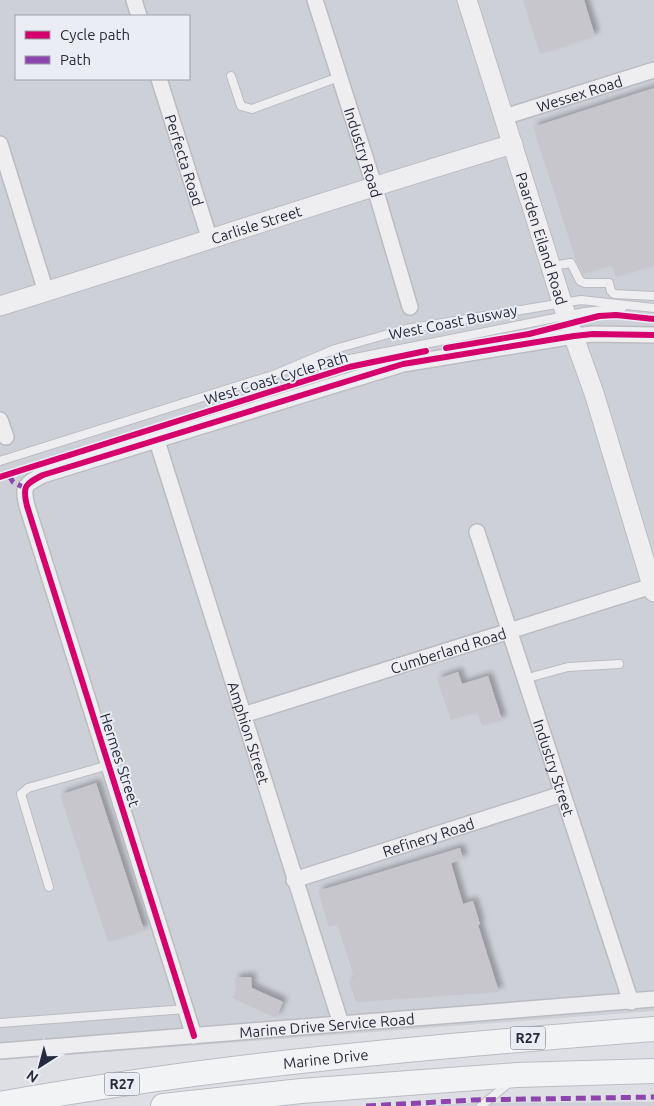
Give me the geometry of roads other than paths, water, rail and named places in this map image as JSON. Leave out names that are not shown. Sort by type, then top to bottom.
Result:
[{"type":"main road","name":"Marine Drive","points":[[0,1104],[184,1075],[508,1040],[654,1029]]},
{"type":"main road","name":"Marine Drive","points":[[162,1106],[302,1091],[517,1075],[654,1071]]},
{"type":"street","points":[[134,0],[139,15]]},
{"type":"street","name":"Industry Road","points":[[315,0],[410,306]]},
{"type":"street","name":"Paarden Eiland Road","points":[[467,0],[564,309],[594,393],[653,589]]},
{"type":"street","name":"Wessex Road","points":[[504,117],[654,70]]},
{"type":"street","name":"Perfecta Road","points":[[159,80],[210,240]]},
{"type":"street","points":[[0,144],[46,292]]},
{"type":"street","name":"Carlisle Street","points":[[0,306],[210,240],[374,185],[513,144]]},
{"type":"street","points":[[157,441],[403,364],[574,336],[593,334],[654,335]]},
{"type":"street","points":[[0,420],[6,437]]},
{"type":"street","name":"Hermes Street","points":[[157,441],[32,480],[24,492],[194,1036]]},
{"type":"street","name":"Amphion Street","points":[[157,441],[341,1024]]},
{"type":"street","name":"Industry Street","points":[[477,532],[631,1002]]},
{"type":"street","name":"Cumberland Road","points":[[243,715],[508,631],[653,589]]},
{"type":"street","name":"Refinery Road","points":[[294,880],[562,794]]},
{"type":"street","name":"Marine Drive Service Road","points":[[0,1052],[654,1000]]},
{"type":"lane","points":[[231,76],[241,106],[252,109],[339,77]]},
{"type":"lane","points":[[552,266],[571,264],[580,281],[585,284],[609,283],[614,294],[654,296]]},
{"type":"lane","name":"West Coast Busway","points":[[0,461],[276,374],[564,309],[581,300],[654,308]]},
{"type":"lane","name":"West Coast Busway","points":[[276,374],[335,349],[406,329],[564,309],[636,306]]},
{"type":"lane","points":[[524,679],[568,667],[619,664]]},
{"type":"lane","points":[[49,887],[21,794],[28,788],[109,765]]},
{"type":"lane","points":[[0,1023],[186,1010]]},
{"type":"lane","points":[[481,1106],[517,1075]]}]
